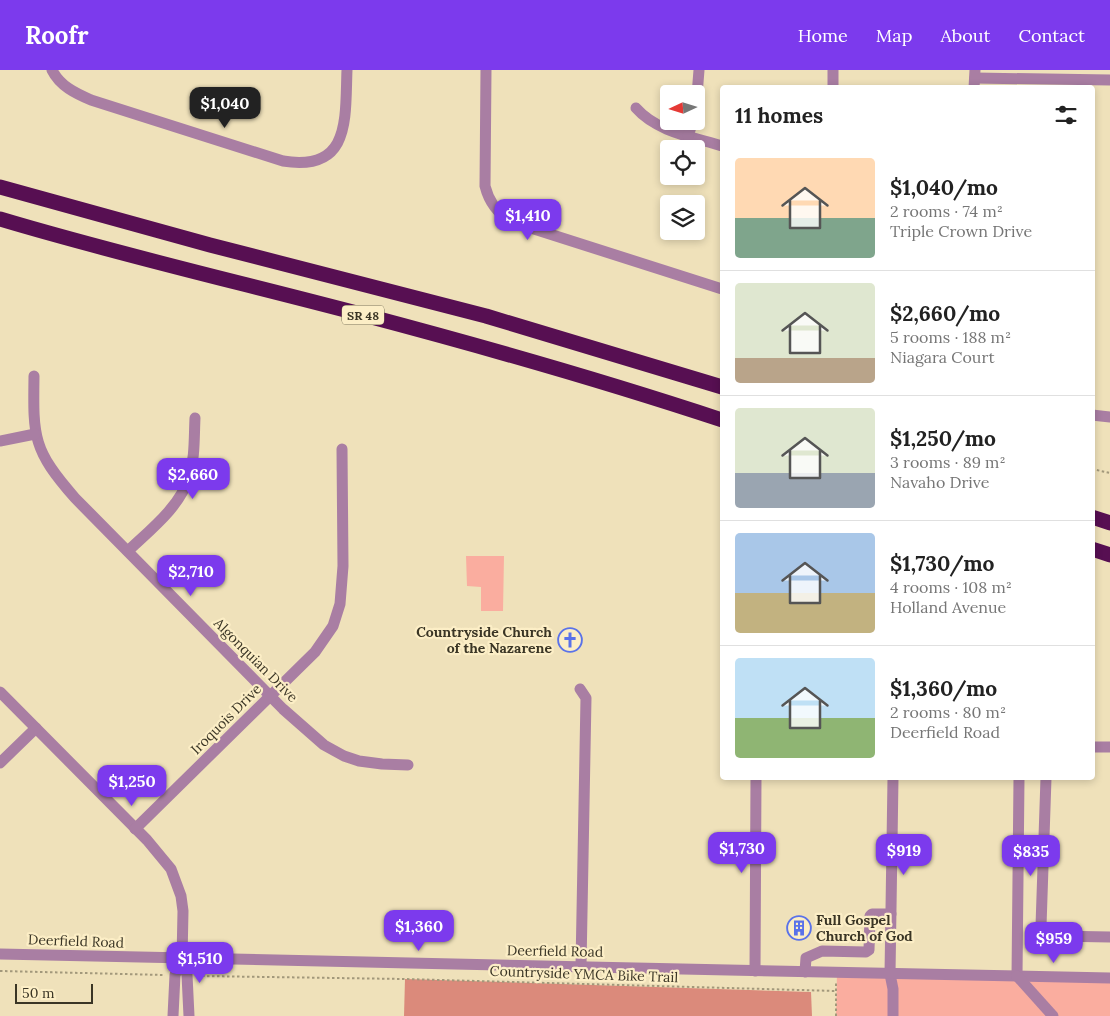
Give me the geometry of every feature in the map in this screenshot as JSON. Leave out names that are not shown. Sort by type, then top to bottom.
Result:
[{"type":"highway","name":"SR 48","points":[[0,187],[201,242],[486,316],[720,386]]},
{"type":"highway","name":"SR 48","points":[[0,219],[169,266],[468,343],[720,419]]},
{"type":"highway","points":[[1095,518],[1110,523]]},
{"type":"highway","points":[[1095,550],[1110,555]]},
{"type":"street","points":[[52,70],[58,80],[70,90],[91,100],[283,161],[306,163],[321,159],[337,143],[345,114],[347,70]]},
{"type":"street","points":[[486,70],[484,178],[490,201],[500,213],[512,222],[720,288]]},
{"type":"street","points":[[698,85],[699,70]]},
{"type":"street","points":[[833,70],[833,85]]},
{"type":"street","points":[[975,78],[1110,80]]},
{"type":"street","points":[[636,108],[654,123],[720,145]]},
{"type":"street","points":[[688,136],[690,130]]},
{"type":"street","name":"Algonquian Drive","points":[[34,376],[35,434],[42,455],[54,474],[75,498],[270,696],[324,745],[337,753],[359,761],[374,764],[408,765]]},
{"type":"street","points":[[1095,415],[1110,417]]},
{"type":"street","points":[[128,551],[163,517],[181,496],[190,474],[193,458],[195,418]]},
{"type":"street","points":[[0,441],[35,434]]},
{"type":"street","name":"Iroquois Drive","points":[[136,829],[325,640],[336,619],[340,604],[342,566],[342,449]]},
{"type":"street","points":[[580,689],[586,698],[581,966]]},
{"type":"street","points":[[0,692],[136,829],[162,857],[171,870],[177,883],[183,911],[182,959],[186,975],[189,1016]]},
{"type":"street","points":[[0,763],[36,728]]},
{"type":"street","points":[[1095,747],[1110,747]]},
{"type":"street","points":[[755,971],[756,780]]},
{"type":"street","points":[[893,780],[890,974],[893,989],[893,1016]]},
{"type":"street","points":[[1019,780],[1017,976],[1053,1016]]},
{"type":"street","points":[[1046,780],[1041,926],[1043,932],[1053,936],[1110,938]]},
{"type":"street","points":[[805,972],[806,958],[822,951],[866,952],[869,950],[870,916],[872,914],[890,914]]},
{"type":"street","name":"Deerfield Road","points":[[0,954],[410,965],[581,966],[1110,978]]},
{"type":"street","points":[[173,1016],[174,975],[182,959]]},
{"type":"path","points":[[1095,470],[1110,473]]},
{"type":"path","points":[[0,971],[174,975]]},
{"type":"path","name":"Countryside YMCA Bike Trail","points":[[186,975],[404,978],[836,991]]},
{"type":"path","points":[[836,980],[836,1016]]},
{"type":"shaded area","points":[[466,556],[504,556],[503,611],[481,611],[481,587],[467,586]]},
{"type":"shaded area","points":[[837,973],[1110,978],[1110,1016],[836,1016]]},
{"type":"shaded area","points":[[405,979],[811,992],[812,1016],[404,1016]]},
{"type":"place","name":"Countryside Church of the Nazarene","points":[[570,640]]},
{"type":"place","name":"Full Gospel Church of God","points":[[799,928]]}]
